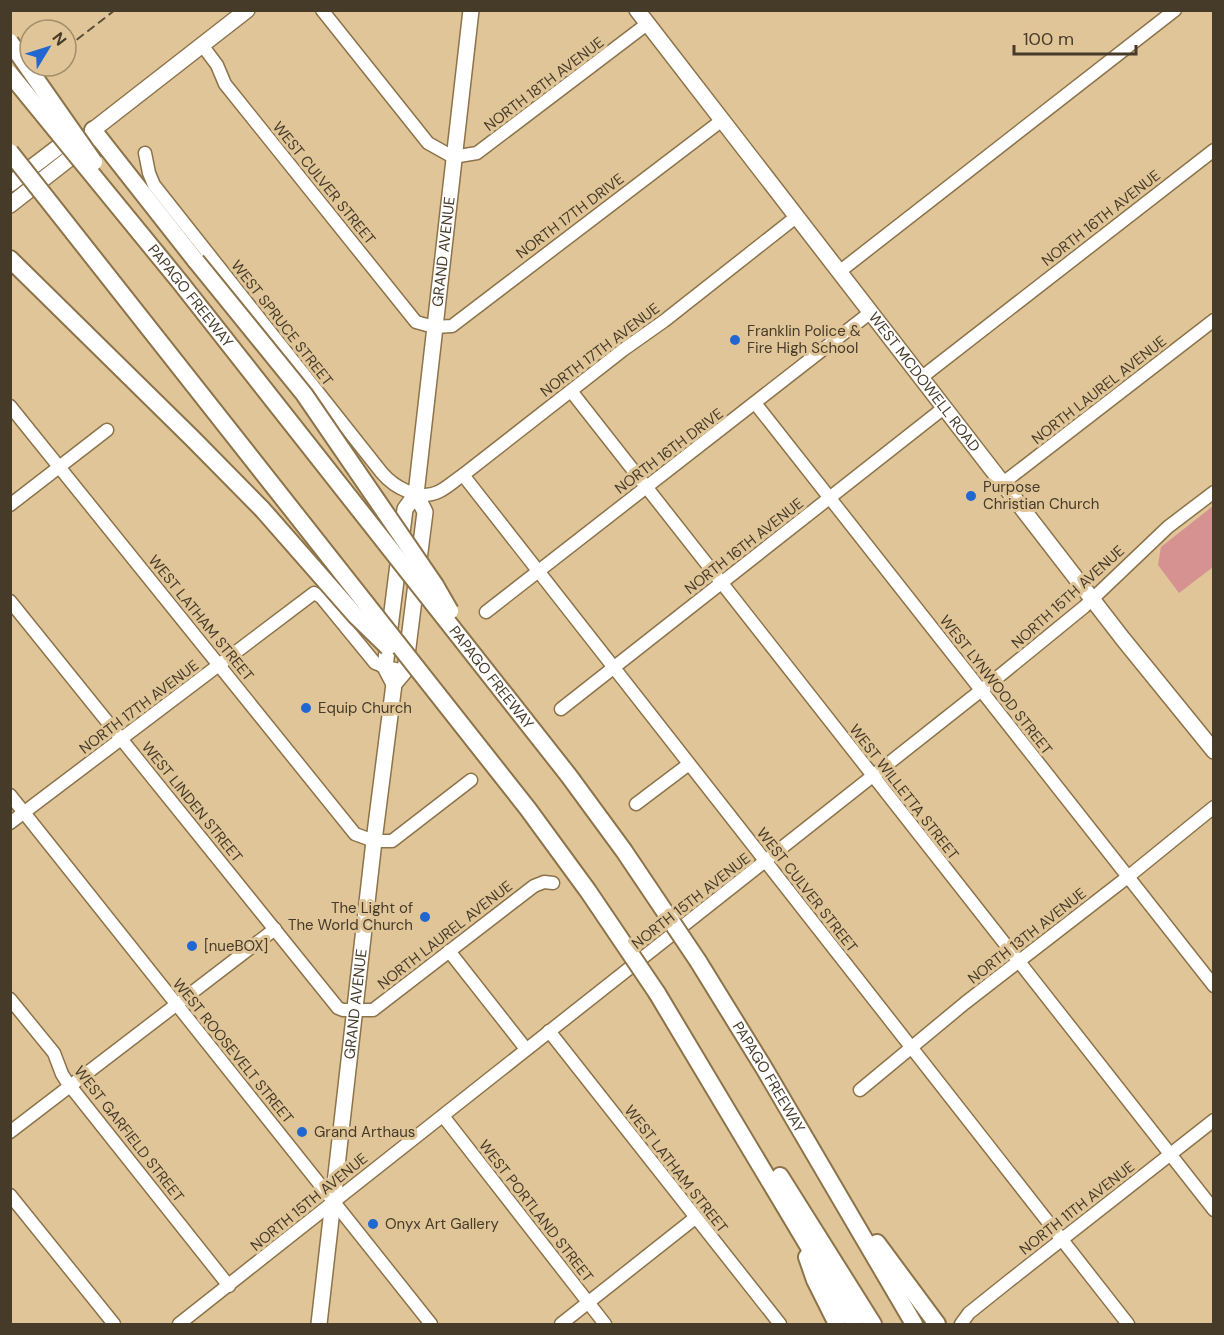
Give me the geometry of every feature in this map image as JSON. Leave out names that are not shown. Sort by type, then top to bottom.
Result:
[{"type":"highway","points":[[10,42],[180,282]]},
{"type":"highway","name":"PAPAGO FREEWAY","points":[[10,74],[180,282],[473,653],[600,818],[698,961],[825,1172],[911,1324]]},
{"type":"highway","points":[[93,130],[304,394],[435,585],[473,653]]},
{"type":"highway","points":[[10,152],[559,851],[657,993],[855,1324]]},
{"type":"highway","points":[[10,170],[110,281]]},
{"type":"highway","points":[[10,259],[193,439],[273,521],[355,615],[440,699]]},
{"type":"highway","points":[[700,1062],[775,1169],[873,1324]]},
{"type":"highway","points":[[825,1172],[937,1324]]},
{"type":"highway","points":[[800,1231],[815,1280],[837,1324]]},
{"type":"main road","points":[[10,184],[78,132],[93,130],[247,10]]},
{"type":"main road","name":"GRAND AVENUE","points":[[385,668],[405,509],[416,494],[471,10]]},
{"type":"main road","name":"WEST MCDOWELL ROAD","points":[[637,10],[721,121],[1214,752]]},
{"type":"main road","points":[[10,205],[88,144],[93,130]]},
{"type":"main road","name":"GRAND AVENUE","points":[[405,670],[425,513],[416,494]]},
{"type":"main road","points":[[385,668],[394,684],[405,670]]},
{"type":"main road","name":"GRAND AVENUE","points":[[319,1324],[394,684]]},
{"type":"street","points":[[321,10],[428,143],[453,157]]},
{"type":"street","points":[[839,272],[1175,10]]},
{"type":"street","name":"NORTH 18TH AVENUE","points":[[453,157],[477,153],[647,24]]},
{"type":"street","name":"WEST CULVER STREET","points":[[202,45],[216,64],[225,84],[416,322],[434,327]]},
{"type":"street","name":"NORTH 17TH DRIVE","points":[[434,327],[452,326],[721,121]]},
{"type":"street","name":"NORTH 16TH AVENUE","points":[[922,377],[1214,150]]},
{"type":"street","name":"WEST SPRUCE STREET","points":[[145,153],[154,186],[381,473],[391,483],[416,494]]},
{"type":"street","name":"NORTH 17TH AVENUE","points":[[416,494],[437,493],[463,475],[796,216]]},
{"type":"street","name":"NORTH 16TH DRIVE","points":[[486,612],[871,312]]},
{"type":"street","name":"NORTH LAUREL AVENUE","points":[[1003,483],[1214,320]]},
{"type":"street","name":"WEST WILLETTA STREET","points":[[572,391],[1214,1210]]},
{"type":"street","name":"WEST LYNWOOD STREET","points":[[755,403],[1214,986]]},
{"type":"street","name":"WEST LATHAM STREET","points":[[10,406],[356,834],[374,841]]},
{"type":"street","name":"NORTH 16TH AVENUE","points":[[561,709],[945,407]]},
{"type":"street","points":[[10,505],[107,430]]},
{"type":"street","name":"WEST CULVER STREET","points":[[463,475],[1128,1324]]},
{"type":"street","name":"NORTH 15TH AVENUE","points":[[179,1324],[525,1049],[874,777],[1093,598],[1164,531],[1214,492]]},
{"type":"street","name":"NORTH 17TH AVENUE","points":[[10,823],[314,593],[321,597],[375,663],[385,668]]},
{"type":"street","name":"WEST LINDEN STREET","points":[[10,601],[338,1008],[355,1011]]},
{"type":"street","points":[[385,668],[405,670]]},
{"type":"street","points":[[636,804],[689,764]]},
{"type":"street","points":[[374,841],[392,841],[471,780]]},
{"type":"street","name":"WEST ROOSEVELT STREET","points":[[10,795],[431,1324]]},
{"type":"street","name":"NORTH 13TH AVENUE","points":[[860,1090],[1214,807]]},
{"type":"street","name":"NORTH LAUREL AVENUE","points":[[355,1011],[373,1010],[534,885],[544,882],[553,883]]},
{"type":"street","points":[[10,1132],[275,929]]},
{"type":"street","points":[[449,951],[525,1049]]},
{"type":"street","name":"WEST GARFIELD STREET","points":[[10,999],[54,1053],[62,1074],[71,1086],[228,1286]]},
{"type":"street","name":"WEST LATHAM STREET","points":[[549,1031],[780,1324]]},
{"type":"street","name":"WEST PORTLAND STREET","points":[[442,1116],[605,1324]]},
{"type":"street","name":"NORTH 11TH AVENUE","points":[[962,1323],[977,1307],[1214,1119]]},
{"type":"street","points":[[10,1195],[114,1324]]},
{"type":"street","points":[[561,1324],[695,1218]]},
{"type":"shaded area","points":[[1213,506],[1213,567],[1179,593],[1158,565],[1161,547]]},
{"type":"railway","points":[[78,39],[115,10]]},
{"type":"railway","points":[[10,91],[27,78]]},
{"type":"place","name":"Franklin Police & Fire High School","points":[[735,340]]},
{"type":"place","name":"Purpose Christian Church","points":[[971,496]]},
{"type":"place","name":"Equip Church","points":[[306,708]]},
{"type":"place","name":"The Light of The World Church","points":[[425,917]]},
{"type":"place","name":"[nueBOX]","points":[[192,946]]},
{"type":"place","name":"Grand Arthaus","points":[[302,1132]]},
{"type":"place","name":"Onyx Art Gallery","points":[[373,1224]]}]
